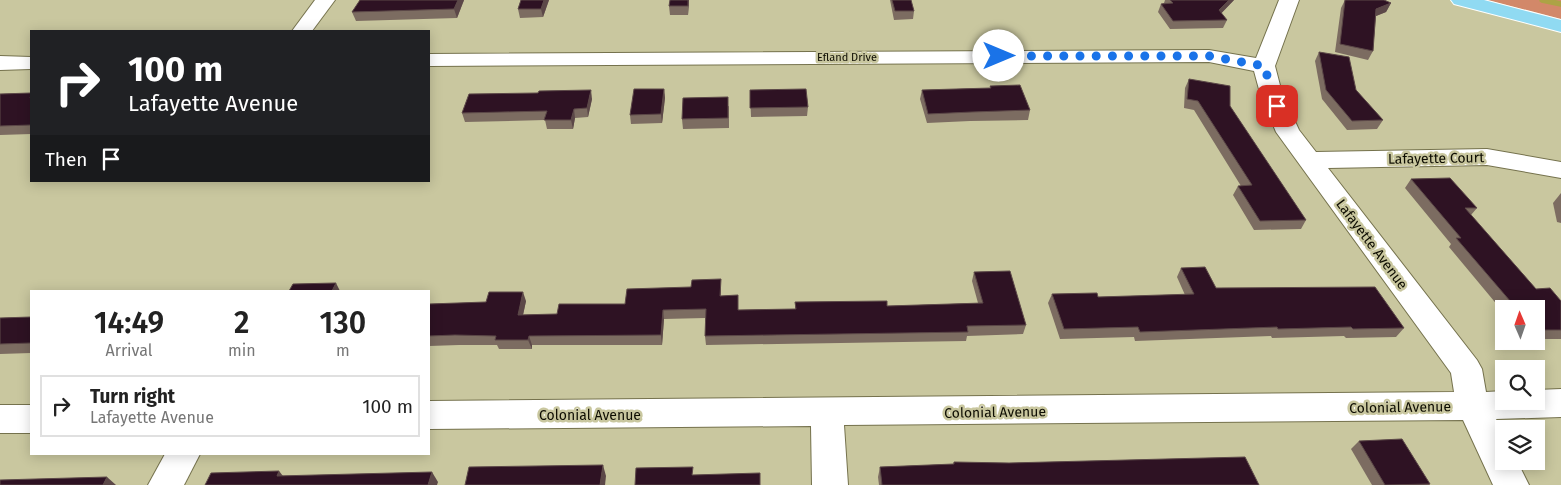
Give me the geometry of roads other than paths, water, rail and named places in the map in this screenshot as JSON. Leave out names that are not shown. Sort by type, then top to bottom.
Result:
[{"type":"main road","points":[[1461,0],[1561,26]]},
{"type":"street","points":[[303,30],[325,0]]},
{"type":"street","points":[[1264,66],[1289,0]]},
{"type":"street","name":"Efland Drive","points":[[430,60],[1209,56],[1264,66]]},
{"type":"street","points":[[0,63],[30,63]]},
{"type":"street","name":"Lafayette Avenue","points":[[1264,66],[1271,93],[1288,132],[1466,370],[1473,406],[1511,485]]},
{"type":"street","name":"Lafayette Court","points":[[1309,160],[1487,157],[1561,170]]},
{"type":"street","name":"Colonial Avenue","points":[[430,416],[827,414],[1473,406],[1561,403]]},
{"type":"street","points":[[827,414],[830,485]]},
{"type":"street","points":[[0,419],[30,419]]},
{"type":"street","points":[[166,485],[182,455]]},
{"type":"waterway","points":[[1542,0],[1561,4]]}]
